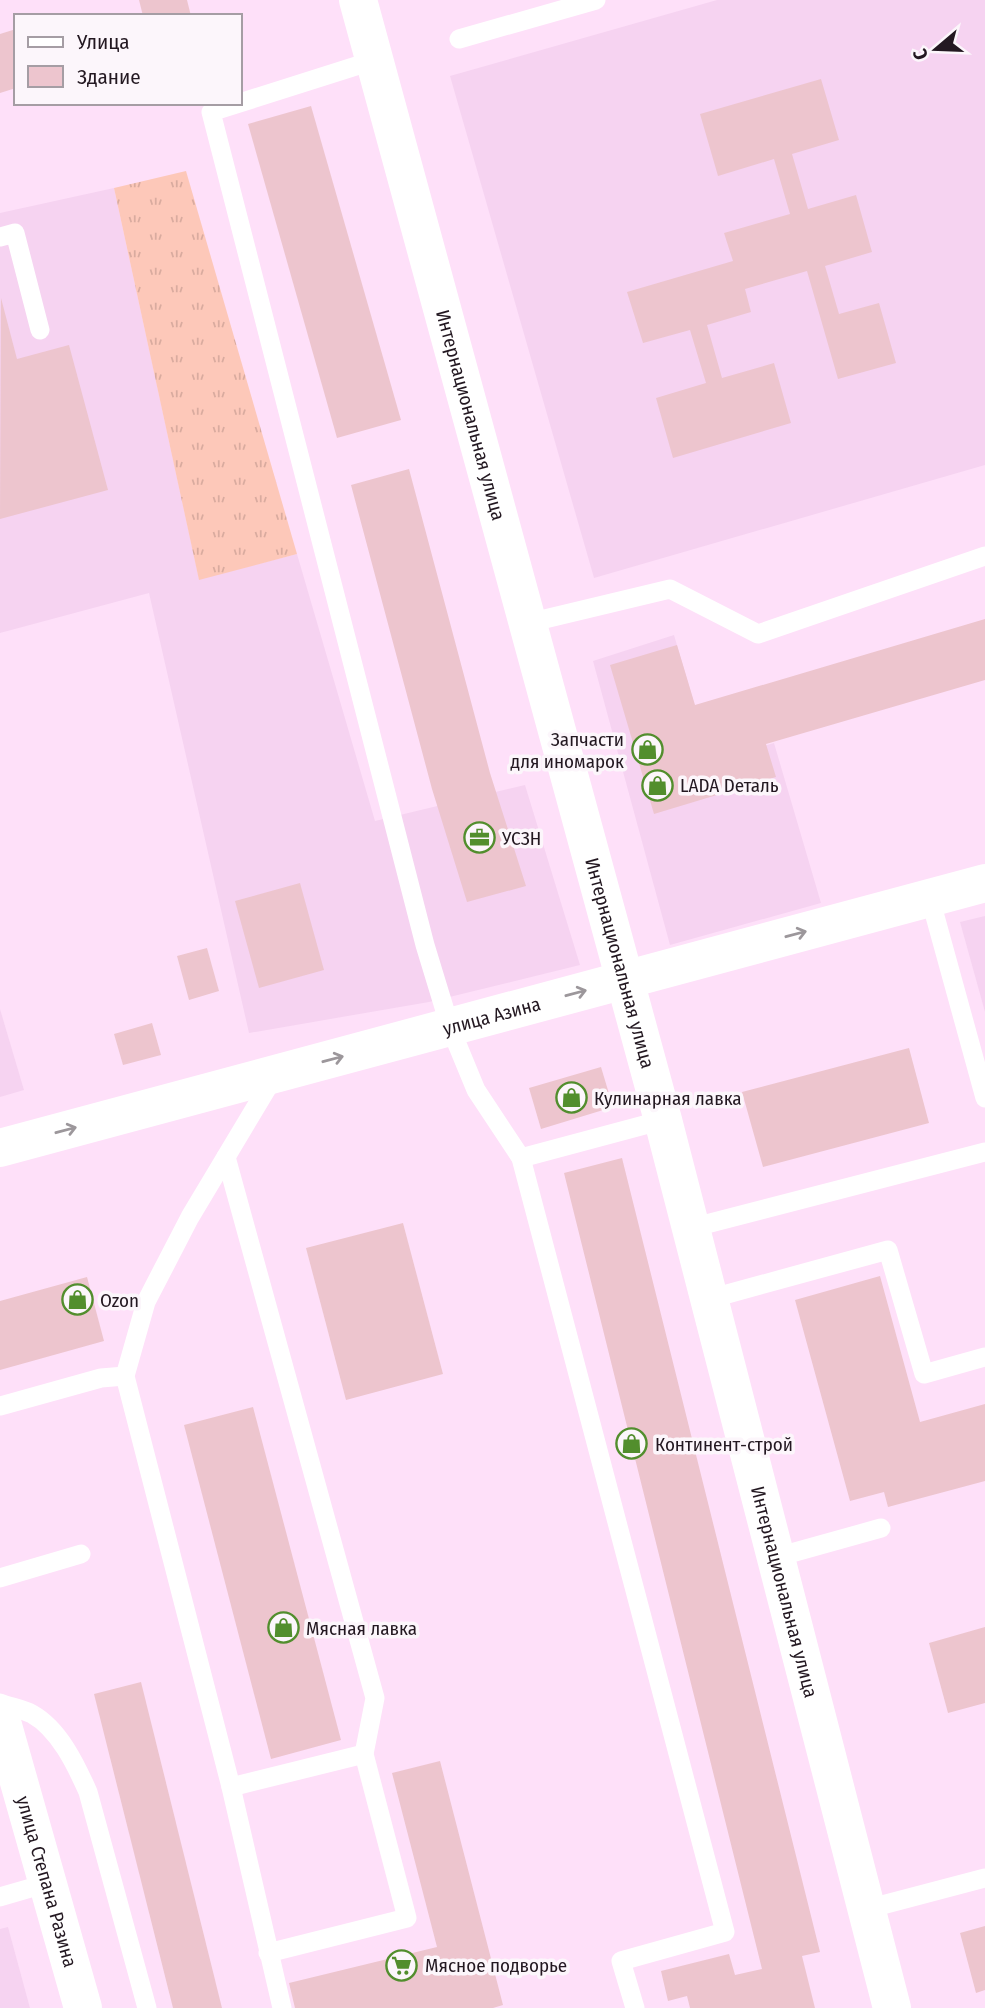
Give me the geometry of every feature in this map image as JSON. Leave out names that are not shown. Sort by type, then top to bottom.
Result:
[{"type":"street","name":"Интернациональная улица","points":[[358,0],[663,1120],[892,2008]]},
{"type":"street","name":"улица Азина","points":[[0,1148],[985,883]]},
{"type":"street","name":"улица Степана Разина","points":[[0,1715],[83,2008]]},
{"type":"lane","points":[[459,39],[596,0]]},
{"type":"lane","points":[[242,102],[375,60]]},
{"type":"lane","points":[[233,105],[211,112],[425,945],[450,1027],[476,1090],[521,1158],[724,1932],[621,1961],[635,2008]]},
{"type":"lane","points":[[0,237],[15,233],[40,330]]},
{"type":"lane","points":[[528,624],[670,589],[758,634],[985,555]]},
{"type":"lane","points":[[930,898],[985,1098]]},
{"type":"lane","points":[[275,1074],[190,1217],[146,1302],[125,1376],[231,1787],[282,2008]]},
{"type":"lane","points":[[521,1158],[663,1120]]},
{"type":"lane","points":[[691,1228],[985,1152]]},
{"type":"lane","points":[[226,1157],[375,1698],[364,1754],[407,1918],[268,1952]]},
{"type":"lane","points":[[709,1299],[888,1250],[924,1374],[985,1357]]},
{"type":"lane","points":[[0,1406],[101,1378],[125,1376]]},
{"type":"lane","points":[[777,1557],[880,1528]]},
{"type":"lane","points":[[0,1578],[81,1554]]},
{"type":"lane","points":[[0,1703],[33,1714],[50,1730],[78,1767],[88,1791],[147,2008]]},
{"type":"lane","points":[[231,1787],[364,1754]]},
{"type":"lane","points":[[867,1909],[985,1878]]},
{"type":"lane","points":[[0,1897],[48,1883]]},
{"type":"shaded area","points":[[717,0],[985,0],[985,465],[594,578],[450,76]]},
{"type":"shaded area","points":[[114,188],[199,579],[297,554],[375,821],[525,785],[580,965],[429,1002],[249,1033],[149,593],[0,633],[0,213]]},
{"type":"shaded area","points":[[674,635],[711,761],[774,743],[821,903],[670,945],[593,661]]},
{"type":"shaded area","points":[[985,916],[985,1012],[960,922]]},
{"type":"shaded area","points":[[0,1009],[24,1090],[0,1097]]},
{"type":"shaded area","points":[[8,1927],[30,2008],[0,2008],[0,1929]]},
{"type":"green space","points":[[186,171],[297,554],[199,580],[114,188]]},
{"type":"building","points":[[139,0],[187,0],[190,14],[142,14]]},
{"type":"building","points":[[14,30],[14,89],[0,93],[0,34]]},
{"type":"building","points":[[821,79],[839,140],[792,154],[808,209],[856,195],[872,252],[825,266],[839,314],[879,303],[896,363],[838,379],[807,271],[745,289],[751,312],[707,325],[722,378],[774,363],[791,423],[673,458],[656,398],[706,383],[690,330],[643,343],[627,292],[733,261],[724,233],[790,214],[774,159],[718,176],[700,114]]},
{"type":"building","points":[[311,106],[401,420],[337,438],[248,124]]},
{"type":"building","points":[[1,298],[17,359],[69,345],[108,490],[0,519]]},
{"type":"building","points":[[409,469],[490,773],[526,886],[467,902],[432,789],[351,485]]},
{"type":"building","points":[[985,619],[985,680],[766,744],[776,777],[654,814],[610,665],[677,645],[695,705]]},
{"type":"building","points":[[300,883],[324,970],[259,988],[235,901]]},
{"type":"building","points":[[207,948],[219,991],[189,1000],[177,956]]},
{"type":"building","points":[[152,1023],[161,1055],[123,1065],[114,1034]]},
{"type":"building","points":[[909,1048],[929,1123],[763,1167],[742,1092]]},
{"type":"building","name":"Кулинарная лавка","points":[[601,1067],[613,1107],[541,1129],[529,1088]]},
{"type":"building","points":[[622,1158],[820,1952],[802,1956],[815,2008],[690,2008],[687,1996],[668,2001],[661,1971],[729,1954],[735,1975],[762,1969],[564,1173]]},
{"type":"building","points":[[403,1223],[443,1374],[346,1400],[306,1248]]},
{"type":"building","points":[[880,1276],[920,1422],[985,1404],[985,1481],[888,1507],[884,1492],[850,1501],[795,1300]]},
{"type":"building","points":[[87,1277],[104,1341],[0,1370],[0,1301]]},
{"type":"building","points":[[253,1407],[341,1740],[271,1759],[184,1425]]},
{"type":"building","points":[[985,1627],[985,1703],[948,1713],[929,1643]]},
{"type":"building","points":[[141,1682],[222,2008],[173,2008],[94,1694]]},
{"type":"building","points":[[440,1761],[503,2005],[493,2008],[295,2008],[289,1983],[437,1947],[392,1773]]},
{"type":"building","points":[[985,1926],[985,1990],[976,1993],[960,1933]]},
{"type":"place","name":"Запчасти для иномарок","points":[[647,750]]},
{"type":"place","name":"LADA Dеталь","points":[[657,785]]},
{"type":"place","name":"УСЗН","points":[[479,838]]},
{"type":"place","name":"Кулинарная лавка","points":[[571,1098]]},
{"type":"place","name":"Ozon","points":[[77,1300]]},
{"type":"place","name":"Континент-строй","points":[[632,1444]]},
{"type":"place","name":"Мясная лавка","points":[[283,1628]]},
{"type":"place","name":"Мясное подворье","points":[[402,1965]]}]
